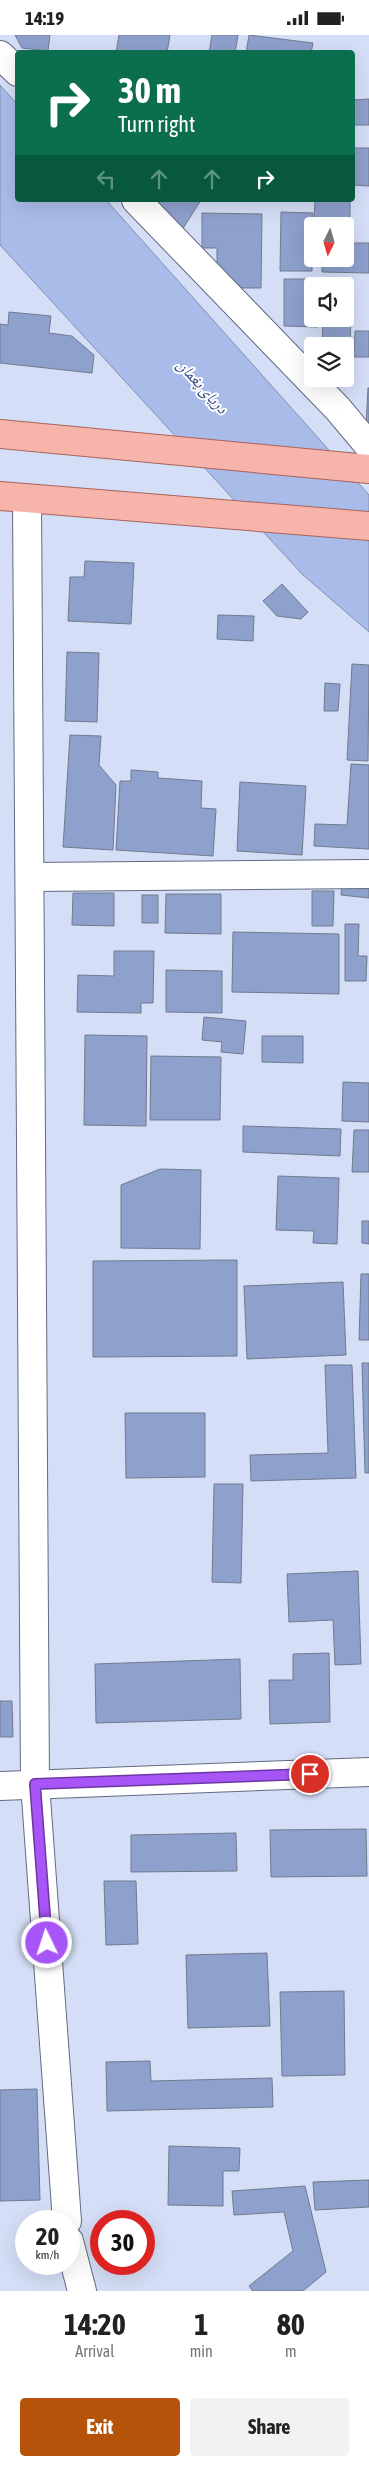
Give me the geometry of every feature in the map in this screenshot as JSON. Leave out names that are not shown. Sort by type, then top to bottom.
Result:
[{"type":"main road","points":[[0,434],[369,469]]},
{"type":"main road","points":[[0,496],[369,526]]},
{"type":"street","points":[[0,55],[15,69]]},
{"type":"street","points":[[138,202],[338,409],[369,446]]},
{"type":"street","points":[[27,499],[35,1784],[66,2210]]},
{"type":"street","points":[[30,877],[369,874]]},
{"type":"street","points":[[0,1786],[369,1771]]},
{"type":"street","points":[[78,2275],[82,2291]]},
{"type":"water","name":"دریای پغمان","points":[[0,85],[15,102],[15,202],[108,202],[369,495],[369,632],[302,574],[0,245]]},
{"type":"building","points":[[15,35],[50,35],[48,50],[22,48]]},
{"type":"building","points":[[119,35],[170,35],[168,50],[116,50]]},
{"type":"building","points":[[212,35],[238,35],[236,50],[210,50]]},
{"type":"building","points":[[249,35],[313,43],[312,50],[246,50]]},
{"type":"building","points":[[369,99],[369,125],[355,125],[355,100]]},
{"type":"building","points":[[355,148],[369,148],[369,186],[355,185]]},
{"type":"building","points":[[157,202],[200,202],[182,230]]},
{"type":"building","points":[[315,202],[350,202],[350,217],[314,217]]},
{"type":"building","points":[[281,212],[313,213],[313,217],[304,217],[304,267],[312,267],[312,271],[280,271]]},
{"type":"building","points":[[202,213],[262,214],[261,288],[235,288],[217,272],[217,248],[202,248]]},
{"type":"building","points":[[354,243],[369,243],[369,273],[322,272],[322,267],[354,267]]},
{"type":"building","points":[[284,279],[304,279],[304,327],[284,326]]},
{"type":"building","points":[[9,312],[51,316],[49,333],[72,336],[94,355],[92,373],[0,363],[0,324],[8,325]]},
{"type":"building","points":[[323,327],[351,327],[350,337],[322,337]]},
{"type":"building","points":[[355,331],[369,331],[369,357],[354,357]]},
{"type":"building","points":[[368,388],[369,426],[366,426]]},
{"type":"building","points":[[85,561],[134,563],[131,624],[68,621],[70,577],[84,577]]},
{"type":"building","points":[[282,584],[308,612],[301,619],[277,616],[263,601]]},
{"type":"building","points":[[218,615],[254,616],[253,641],[217,639]]},
{"type":"building","points":[[67,652],[99,653],[97,722],[65,721]]},
{"type":"building","points":[[352,664],[369,665],[368,761],[347,760]]},
{"type":"building","points":[[325,683],[340,684],[338,711],[324,711]]},
{"type":"building","points":[[70,735],[101,736],[99,765],[116,785],[113,850],[63,847]]},
{"type":"building","points":[[351,764],[369,765],[369,849],[314,846],[315,824],[347,825]]},
{"type":"building","points":[[131,770],[158,772],[158,778],[202,781],[201,808],[216,809],[213,856],[116,850],[120,781],[131,781]]},
{"type":"building","points":[[240,782],[306,786],[302,855],[237,851]]},
{"type":"building","points":[[342,879],[369,881],[369,898],[341,895]]},
{"type":"building","points":[[312,891],[334,891],[333,926],[312,926]]},
{"type":"building","points":[[73,893],[114,893],[114,926],[72,925]]},
{"type":"building","points":[[166,894],[221,894],[221,934],[165,933]]},
{"type":"building","points":[[142,895],[158,895],[158,923],[142,923]]},
{"type":"building","points":[[345,924],[359,924],[358,956],[367,956],[366,981],[345,981]]},
{"type":"building","points":[[233,932],[339,934],[339,994],[232,992]]},
{"type":"building","points":[[114,951],[154,951],[153,1003],[141,1003],[141,1013],[77,1012],[78,975],[114,976]]},
{"type":"building","points":[[166,970],[222,971],[222,1013],[166,1012]]},
{"type":"building","points":[[204,1017],[246,1021],[243,1054],[221,1052],[222,1042],[202,1040]]},
{"type":"building","points":[[85,1035],[147,1036],[146,1126],[84,1125]]},
{"type":"building","points":[[262,1036],[303,1036],[303,1063],[262,1062]]},
{"type":"building","points":[[151,1056],[221,1057],[220,1120],[150,1120]]},
{"type":"building","points":[[343,1082],[369,1083],[369,1122],[342,1121]]},
{"type":"building","points":[[243,1126],[341,1129],[340,1156],[243,1152]]},
{"type":"building","points":[[354,1130],[369,1130],[369,1172],[352,1172]]},
{"type":"building","points":[[160,1169],[201,1170],[200,1249],[121,1248],[121,1185]]},
{"type":"building","points":[[278,1176],[339,1178],[337,1244],[313,1243],[314,1231],[276,1230]]},
{"type":"building","points":[[362,1221],[369,1221],[369,1244],[362,1243]]},
{"type":"building","points":[[237,1260],[237,1356],[93,1357],[93,1261]]},
{"type":"building","points":[[361,1274],[369,1274],[369,1340],[359,1340]]},
{"type":"building","points":[[343,1282],[346,1355],[247,1359],[244,1286]]},
{"type":"building","points":[[362,1363],[369,1363],[369,1473],[365,1473]]},
{"type":"building","points":[[325,1365],[352,1365],[356,1478],[251,1481],[250,1455],[328,1453]]},
{"type":"building","points":[[125,1413],[205,1413],[205,1477],[126,1478]]},
{"type":"building","points":[[214,1484],[243,1484],[241,1583],[212,1582]]},
{"type":"building","points":[[358,1571],[361,1664],[335,1665],[333,1620],[289,1622],[287,1574]]},
{"type":"building","points":[[329,1653],[330,1722],[270,1724],[269,1680],[293,1680],[293,1654]]},
{"type":"building","points":[[240,1659],[241,1719],[96,1723],[95,1664]]},
{"type":"building","points":[[0,1701],[12,1701],[13,1737],[0,1737]]},
{"type":"building","points":[[366,1829],[367,1876],[271,1877],[270,1830]]},
{"type":"building","points":[[236,1833],[237,1871],[131,1872],[131,1835]]},
{"type":"building","points":[[104,1881],[136,1881],[138,1944],[106,1945]]},
{"type":"building","points":[[267,1953],[270,2026],[188,2028],[186,1955]]},
{"type":"building","points":[[344,1991],[345,2075],[282,2076],[280,1992]]},
{"type":"building","points":[[150,2061],[151,2081],[272,2078],[273,2107],[107,2111],[106,2062]]},
{"type":"building","points":[[37,2089],[40,2200],[0,2201],[0,2090]]},
{"type":"building","points":[[169,2146],[240,2148],[239,2171],[223,2171],[223,2206],[168,2205]]},
{"type":"building","points":[[369,2180],[369,2207],[315,2210],[313,2182]]},
{"type":"building","points":[[305,2186],[326,2272],[303,2291],[253,2291],[249,2286],[293,2251],[284,2212],[234,2215],[232,2191]]},
{"type":"route","points":[[47,1943],[35,1784],[310,1774]]}]
